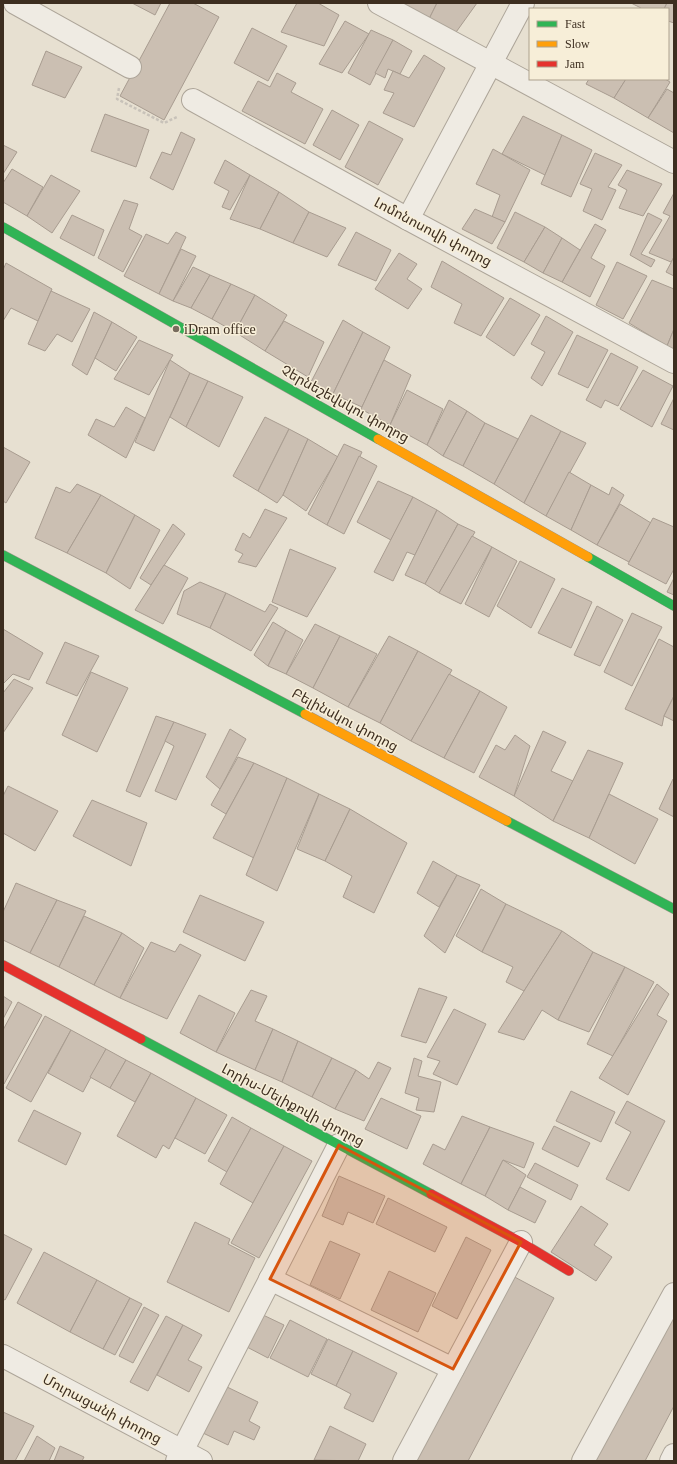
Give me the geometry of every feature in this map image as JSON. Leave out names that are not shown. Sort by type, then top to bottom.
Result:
[{"type":"street","points":[[15,3],[128,66]]},
{"type":"street","points":[[379,3],[674,162]]},
{"type":"street","points":[[408,219],[523,3]]},
{"type":"street","name":"Լոմոնոսովի փողոց","points":[[198,103],[408,219],[674,362]]},
{"type":"street","name":"Չերնեշեվսկու փողոց","points":[[3,226],[674,606]]},
{"type":"street","name":"Բելինսկու փողոց","points":[[3,555],[674,909]]},
{"type":"street","name":"Լորիս-Մելիքովի փողոց","points":[[3,965],[521,1242],[569,1271]]},
{"type":"street","points":[[187,1458],[270,1279],[339,1145]]},
{"type":"street","points":[[404,1461],[521,1242]]},
{"type":"street","points":[[270,1279],[453,1369]]},
{"type":"street","points":[[583,1461],[674,1294]]},
{"type":"street","name":"Մուրացանի փողոց","points":[[3,1356],[187,1458]]},
{"type":"street","points":[[671,1461],[674,1455]]},
{"type":"path","points":[[128,66],[117,99],[164,123],[198,103]]},
{"type":"highlighted area","points":[[339,1145],[521,1242],[453,1369],[270,1279]]},
{"type":"building","points":[[132,3],[161,3],[155,15]]},
{"type":"building","points":[[170,3],[193,3],[219,17],[164,120],[120,96]]},
{"type":"building","points":[[297,3],[318,3],[339,15],[324,46],[281,32]]},
{"type":"building","points":[[398,3],[437,3],[428,21]]},
{"type":"building","points":[[437,3],[477,3],[454,35],[428,21]]},
{"type":"building","points":[[631,3],[667,3],[664,8],[641,8]]},
{"type":"building","points":[[667,3],[674,3],[674,23],[669,21],[669,8],[664,8]]},
{"type":"building","points":[[345,21],[369,34],[342,73],[319,64]]},
{"type":"building","points":[[252,28],[287,46],[268,81],[234,63]]},
{"type":"building","points":[[371,30],[393,40],[370,85],[348,73]]},
{"type":"building","points":[[393,40],[412,51],[400,74],[388,69],[385,78],[375,73]]},
{"type":"building","points":[[46,51],[82,67],[65,98],[32,85]]},
{"type":"building","points":[[424,55],[445,68],[414,127],[383,113],[394,93],[384,90],[393,71],[409,78]]},
{"type":"building","points":[[277,73],[296,83],[291,92],[323,109],[305,144],[242,111],[258,81],[270,87]]},
{"type":"building","points":[[588,80],[625,80],[614,98],[586,84]]},
{"type":"building","points":[[625,80],[667,80],[670,82],[648,118],[614,98]]},
{"type":"building","points":[[667,89],[674,93],[674,133],[648,118]]},
{"type":"building","points":[[332,110],[359,125],[340,160],[313,145]]},
{"type":"building","points":[[105,114],[149,130],[136,167],[91,151]]},
{"type":"building","points":[[523,116],[562,135],[545,175],[502,154]]},
{"type":"building","points":[[369,121],[403,139],[378,185],[345,167]]},
{"type":"building","points":[[181,132],[195,139],[173,190],[150,178],[162,152],[171,155]]},
{"type":"building","points":[[562,135],[592,150],[571,197],[541,184]]},
{"type":"building","points":[[3,145],[17,152],[3,174]]},
{"type":"building","points":[[493,149],[530,170],[505,222],[492,217],[500,195],[476,184]]},
{"type":"building","points":[[595,153],[622,165],[608,187],[616,190],[602,220],[583,211],[592,189],[580,184]]},
{"type":"building","points":[[225,160],[250,175],[230,210],[222,207],[229,191],[214,183]]},
{"type":"building","points":[[12,169],[43,187],[27,216],[3,202],[3,183]]},
{"type":"building","points":[[627,170],[662,184],[643,216],[619,208],[627,190],[618,185]]},
{"type":"building","points":[[51,175],[80,191],[52,233],[27,216]]},
{"type":"building","points":[[250,175],[279,192],[260,229],[230,219]]},
{"type":"building","points":[[279,192],[309,212],[293,243],[260,229]]},
{"type":"building","points":[[674,193],[674,257],[671,262],[649,253],[670,216],[663,213]]},
{"type":"building","points":[[124,200],[138,204],[129,229],[142,236],[123,272],[98,258]]},
{"type":"building","points":[[475,209],[505,222],[492,244],[462,229]]},
{"type":"building","points":[[309,212],[346,228],[327,257],[293,243]]},
{"type":"building","points":[[515,212],[545,227],[524,262],[497,248]]},
{"type":"building","points":[[648,213],[662,220],[641,254],[655,260],[651,267],[630,255]]},
{"type":"building","points":[[72,215],[104,230],[94,256],[60,238]]},
{"type":"building","points":[[595,224],[606,230],[591,258],[605,266],[590,297],[562,282]]},
{"type":"building","points":[[545,227],[562,238],[543,273],[524,262]]},
{"type":"building","points":[[176,232],[186,237],[159,294],[124,276],[146,234],[168,244]]},
{"type":"building","points":[[356,232],[391,250],[376,281],[338,265]]},
{"type":"building","points":[[562,238],[580,250],[562,282],[543,273]]},
{"type":"building","points":[[181,249],[196,256],[173,301],[159,294]]},
{"type":"building","points":[[399,253],[417,264],[407,279],[422,289],[408,309],[375,289]]},
{"type":"building","points":[[674,257],[674,276],[666,272]]},
{"type":"building","points":[[442,261],[504,298],[481,336],[454,323],[462,304],[431,287]]},
{"type":"building","points":[[617,262],[647,276],[623,319],[596,305]]},
{"type":"building","points":[[6,263],[52,289],[38,321],[11,308],[3,321],[3,270]]},
{"type":"building","points":[[193,267],[210,275],[191,308],[173,301]]},
{"type":"building","points":[[210,275],[231,284],[212,319],[191,308]]},
{"type":"building","points":[[652,280],[674,289],[674,329],[667,346],[629,323]]},
{"type":"building","points":[[231,284],[255,295],[235,332],[212,319]]},
{"type":"building","points":[[51,291],[90,309],[72,342],[57,334],[45,351],[28,344]]},
{"type":"building","points":[[255,295],[287,315],[265,351],[235,332]]},
{"type":"building","points":[[510,298],[540,315],[514,356],[486,337]]},
{"type":"building","points":[[94,312],[112,322],[87,375],[72,365]]},
{"type":"building","points":[[546,316],[573,332],[542,386],[531,378],[545,352],[531,344]]},
{"type":"building","points":[[343,320],[363,332],[333,394],[311,382]]},
{"type":"building","points":[[284,321],[324,342],[308,377],[265,351]]},
{"type":"building","points":[[112,322],[137,337],[116,371],[95,358]]},
{"type":"building","points":[[674,329],[674,350],[667,346]]},
{"type":"building","points":[[363,332],[390,347],[362,407],[333,394]]},
{"type":"building","points":[[577,335],[608,350],[588,388],[558,374]]},
{"type":"building","points":[[139,340],[173,355],[149,395],[114,379]]},
{"type":"building","points":[[611,353],[638,367],[618,406],[605,400],[601,408],[586,400]]},
{"type":"building","points":[[170,360],[190,373],[154,451],[135,442]]},
{"type":"building","points":[[384,360],[411,375],[390,425],[361,409]]},
{"type":"building","points":[[643,370],[673,386],[652,427],[620,409]]},
{"type":"building","points":[[190,373],[208,381],[186,427],[170,417]]},
{"type":"building","points":[[208,381],[243,397],[219,447],[186,427]]},
{"type":"building","points":[[407,390],[443,409],[427,445],[390,425]]},
{"type":"building","points":[[674,398],[674,430],[661,424]]},
{"type":"building","points":[[449,400],[467,411],[443,456],[427,445]]},
{"type":"building","points":[[126,407],[145,418],[126,458],[88,435],[96,419],[114,427]]},
{"type":"building","points":[[467,411],[485,423],[463,466],[443,456]]},
{"type":"building","points":[[531,415],[561,431],[524,503],[494,484]]},
{"type":"building","points":[[265,417],[289,429],[258,491],[233,476]]},
{"type":"building","points":[[485,423],[518,439],[494,484],[463,466]]},
{"type":"building","points":[[289,429],[308,439],[283,495],[277,503],[258,491]]},
{"type":"building","points":[[561,431],[586,443],[546,516],[524,503]]},
{"type":"building","points":[[308,439],[338,457],[306,511],[283,495]]},
{"type":"building","points":[[344,444],[362,452],[327,525],[308,514]]},
{"type":"building","points":[[3,447],[30,462],[6,503],[3,501]]},
{"type":"building","points":[[359,456],[377,466],[344,534],[327,525]]},
{"type":"building","points":[[569,472],[591,485],[571,530],[546,516]]},
{"type":"building","points":[[378,481],[413,497],[391,540],[357,522]]},
{"type":"building","points":[[77,484],[101,495],[67,553],[35,538],[56,487],[70,493]]},
{"type":"building","points":[[591,485],[609,495],[612,487],[624,495],[597,545],[571,530]]},
{"type":"building","points":[[101,495],[135,515],[106,573],[67,553]]},
{"type":"building","points":[[413,497],[437,510],[415,555],[407,552],[393,581],[374,572]]},
{"type":"building","points":[[620,504],[651,523],[629,562],[597,545]]},
{"type":"building","points":[[265,509],[287,518],[256,567],[238,562],[243,554],[235,550],[243,533],[250,538]]},
{"type":"building","points":[[437,510],[458,524],[425,584],[405,575]]},
{"type":"building","points":[[135,515],[160,530],[130,589],[106,573]]},
{"type":"building","points":[[653,518],[674,527],[674,569],[666,584],[628,564]]},
{"type":"building","points":[[173,524],[185,534],[151,585],[140,578]]},
{"type":"building","points":[[458,524],[475,532],[439,593],[425,584]]},
{"type":"building","points":[[472,536],[492,547],[461,604],[439,593]]},
{"type":"building","points":[[492,547],[517,561],[489,617],[465,604]]},
{"type":"building","points":[[290,549],[336,568],[307,617],[272,602]]},
{"type":"building","points":[[520,561],[555,579],[531,628],[497,606]]},
{"type":"building","points":[[164,565],[188,578],[163,624],[135,610]]},
{"type":"building","points":[[674,578],[674,595],[667,592]]},
{"type":"building","points":[[200,582],[226,593],[210,628],[177,614],[184,591]]},
{"type":"building","points":[[562,588],[592,602],[571,648],[538,633]]},
{"type":"building","points":[[226,593],[265,612],[270,604],[278,608],[251,651],[210,628]]},
{"type":"building","points":[[597,606],[623,620],[600,666],[574,655]]},
{"type":"building","points":[[632,613],[662,627],[632,686],[604,672]]},
{"type":"building","points":[[273,622],[286,630],[268,666],[254,655]]},
{"type":"building","points":[[315,624],[340,636],[313,688],[286,674]]},
{"type":"building","points":[[3,629],[43,653],[29,680],[13,674],[3,684]]},
{"type":"building","points":[[286,630],[303,640],[286,674],[268,666]]},
{"type":"building","points":[[340,636],[377,654],[348,707],[313,688]]},
{"type":"building","points":[[389,636],[418,651],[380,723],[348,707]]},
{"type":"building","points":[[659,639],[674,647],[674,696],[664,716],[662,726],[625,709]]},
{"type":"building","points":[[65,642],[99,656],[77,696],[46,683]]},
{"type":"building","points":[[418,651],[452,670],[411,741],[380,723]]},
{"type":"building","points":[[91,672],[128,688],[97,752],[62,735]]},
{"type":"building","points":[[449,674],[480,691],[444,758],[411,741]]},
{"type":"building","points":[[14,679],[33,688],[3,733],[3,693]]},
{"type":"building","points":[[480,691],[507,707],[474,773],[444,758]]},
{"type":"building","points":[[674,696],[674,721],[664,716]]},
{"type":"building","points":[[156,716],[174,722],[140,797],[126,791]]},
{"type":"building","points":[[174,722],[206,734],[176,800],[155,791],[174,746],[165,741]]},
{"type":"building","points":[[230,729],[246,739],[220,789],[206,777]]},
{"type":"building","points":[[543,731],[566,742],[551,771],[573,781],[553,821],[514,796]]},
{"type":"building","points":[[515,735],[530,746],[514,796],[479,777],[496,745],[505,750]]},
{"type":"building","points":[[588,750],[623,763],[589,838],[553,821]]},
{"type":"building","points":[[238,757],[254,763],[226,814],[211,805]]},
{"type":"building","points":[[254,763],[287,778],[254,858],[213,838]]},
{"type":"building","points":[[287,778],[319,794],[277,891],[246,875]]},
{"type":"building","points":[[674,779],[674,817],[659,809]]},
{"type":"building","points":[[8,786],[58,811],[35,851],[3,833],[3,796]]},
{"type":"building","points":[[319,794],[350,809],[325,861],[297,849]]},
{"type":"building","points":[[609,794],[658,819],[635,864],[589,838]]},
{"type":"building","points":[[92,800],[147,823],[131,866],[73,836]]},
{"type":"building","points":[[350,809],[407,843],[374,913],[343,897],[352,876],[325,861]]},
{"type":"building","points":[[433,861],[457,875],[439,907],[417,893]]},
{"type":"building","points":[[457,875],[480,885],[445,953],[424,936]]},
{"type":"building","points":[[16,883],[57,900],[30,953],[3,940],[3,912]]},
{"type":"building","points":[[481,889],[506,904],[482,952],[456,936]]},
{"type":"building","points":[[200,895],[264,922],[245,961],[183,932]]},
{"type":"building","points":[[57,900],[86,911],[59,967],[30,953]]},
{"type":"building","points":[[506,904],[562,931],[524,991],[506,982],[513,967],[482,952]]},
{"type":"building","points":[[84,916],[122,933],[94,985],[59,967]]},
{"type":"building","points":[[562,931],[593,952],[558,1020],[542,1010],[524,1040],[498,1032]]},
{"type":"building","points":[[122,933],[144,948],[120,998],[94,985]]},
{"type":"building","points":[[151,942],[175,952],[180,944],[201,955],[167,1019],[120,998]]},
{"type":"building","points":[[593,952],[625,967],[589,1032],[558,1020]]},
{"type":"building","points":[[625,967],[654,982],[613,1056],[587,1044]]},
{"type":"building","points":[[657,984],[669,994],[657,1015],[667,1021],[628,1095],[599,1078]]},
{"type":"building","points":[[419,988],[447,997],[426,1043],[401,1036]]},
{"type":"building","points":[[251,990],[267,996],[255,1021],[273,1029],[255,1070],[216,1052]]},
{"type":"building","points":[[199,995],[235,1013],[216,1052],[180,1033]]},
{"type":"building","points":[[3,996],[12,1002],[3,1019]]},
{"type":"building","points":[[18,1002],[42,1015],[4,1084],[3,1030]]},
{"type":"building","points":[[454,1009],[486,1024],[457,1085],[433,1074],[440,1061],[427,1057]]},
{"type":"building","points":[[45,1016],[71,1030],[31,1102],[6,1088]]},
{"type":"building","points":[[273,1029],[298,1041],[282,1082],[255,1070]]},
{"type":"building","points":[[71,1030],[106,1049],[83,1092],[48,1073]]},
{"type":"building","points":[[298,1041],[332,1058],[312,1097],[282,1082]]},
{"type":"building","points":[[106,1049],[126,1060],[110,1088],[90,1077]]},
{"type":"building","points":[[332,1058],[356,1070],[335,1109],[312,1097]]},
{"type":"building","points":[[414,1058],[422,1061],[418,1076],[441,1082],[434,1112],[416,1110],[419,1098],[405,1093]]},
{"type":"building","points":[[126,1060],[151,1073],[135,1102],[110,1088]]},
{"type":"building","points":[[378,1062],[391,1068],[364,1121],[335,1109],[356,1070],[369,1079]]},
{"type":"building","points":[[151,1073],[196,1098],[169,1149],[163,1145],[156,1158],[117,1136]]},
{"type":"building","points":[[571,1091],[615,1112],[601,1142],[556,1121]]},
{"type":"building","points":[[196,1098],[227,1115],[205,1154],[175,1138]]},
{"type":"building","points":[[381,1098],[421,1116],[407,1149],[365,1129]]},
{"type":"building","points":[[627,1101],[665,1121],[629,1191],[606,1179],[631,1132],[615,1123]]},
{"type":"building","points":[[34,1110],[81,1133],[66,1165],[18,1141]]},
{"type":"building","points":[[462,1116],[490,1127],[461,1184],[423,1164],[433,1144],[445,1150]]},
{"type":"building","points":[[232,1117],[251,1128],[227,1172],[208,1161]]},
{"type":"building","points":[[554,1126],[590,1143],[578,1167],[542,1149]]},
{"type":"building","points":[[490,1127],[534,1143],[524,1168],[503,1160],[485,1196],[461,1184]]},
{"type":"building","points":[[251,1128],[284,1146],[253,1203],[220,1184]]},
{"type":"building","points":[[284,1146],[312,1161],[259,1258],[231,1243]]},
{"type":"building","points":[[503,1160],[526,1175],[508,1210],[485,1196]]},
{"type":"building","points":[[535,1163],[578,1185],[571,1200],[527,1177]]},
{"type":"building","points":[[339,1176],[385,1196],[373,1223],[348,1212],[343,1225],[322,1216]]},
{"type":"building","points":[[520,1187],[546,1201],[535,1223],[508,1210]]},
{"type":"building","points":[[388,1198],[447,1227],[435,1252],[376,1224]]},
{"type":"building","points":[[581,1206],[608,1224],[594,1245],[612,1257],[596,1281],[551,1252]]},
{"type":"building","points":[[195,1222],[230,1239],[228,1244],[255,1258],[229,1312],[167,1282]]},
{"type":"building","points":[[3,1234],[32,1249],[5,1300],[3,1299]]},
{"type":"building","points":[[466,1237],[491,1250],[457,1319],[432,1306]]},
{"type":"building","points":[[330,1241],[360,1254],[340,1299],[310,1285]]},
{"type":"building","points":[[44,1252],[97,1280],[70,1332],[17,1303]]},
{"type":"building","points":[[389,1271],[436,1293],[418,1332],[371,1310]]},
{"type":"building","points":[[509,1274],[554,1298],[468,1461],[411,1461]]},
{"type":"building","points":[[97,1280],[130,1298],[103,1349],[70,1332]]},
{"type":"building","points":[[674,1296],[674,1406],[645,1461],[585,1461]]},
{"type":"building","points":[[130,1298],[142,1304],[115,1355],[103,1349]]},
{"type":"building","points":[[144,1307],[159,1315],[133,1363],[119,1356]]},
{"type":"building","points":[[261,1314],[284,1325],[268,1358],[245,1346]]},
{"type":"building","points":[[166,1316],[183,1325],[148,1391],[130,1382]]},
{"type":"building","points":[[290,1320],[327,1339],[308,1377],[270,1358]]},
{"type":"building","points":[[183,1325],[202,1335],[188,1360],[202,1367],[189,1392],[157,1375]]},
{"type":"building","points":[[328,1339],[353,1351],[336,1386],[311,1374]]},
{"type":"building","points":[[353,1351],[397,1373],[373,1422],[344,1408],[351,1394],[336,1386]]},
{"type":"building","points":[[225,1386],[258,1402],[249,1421],[260,1427],[254,1440],[234,1431],[228,1445],[203,1433]]},
{"type":"building","points":[[3,1412],[34,1426],[15,1461],[3,1461]]},
{"type":"building","points":[[330,1426],[366,1444],[358,1461],[314,1460]]},
{"type":"building","points":[[37,1436],[55,1448],[49,1461],[24,1461]]},
{"type":"building","points":[[60,1446],[84,1457],[82,1461],[54,1461]]},
{"type":"traffic: fast","points":[[3,227],[378,439]]},
{"type":"traffic: fast","points":[[3,555],[305,714]]},
{"type":"traffic: fast","points":[[588,557],[674,606]]},
{"type":"traffic: fast","points":[[507,821],[674,909]]},
{"type":"traffic: fast","points":[[141,1039],[431,1194]]},
{"type":"traffic: slow","points":[[378,439],[588,557]]},
{"type":"traffic: slow","points":[[305,714],[507,821]]},
{"type":"traffic: jam","points":[[3,965],[141,1039]]},
{"type":"traffic: jam","points":[[431,1194],[521,1242],[569,1271]]},
{"type":"place","name":"iDram office","points":[[176,329]]}]
